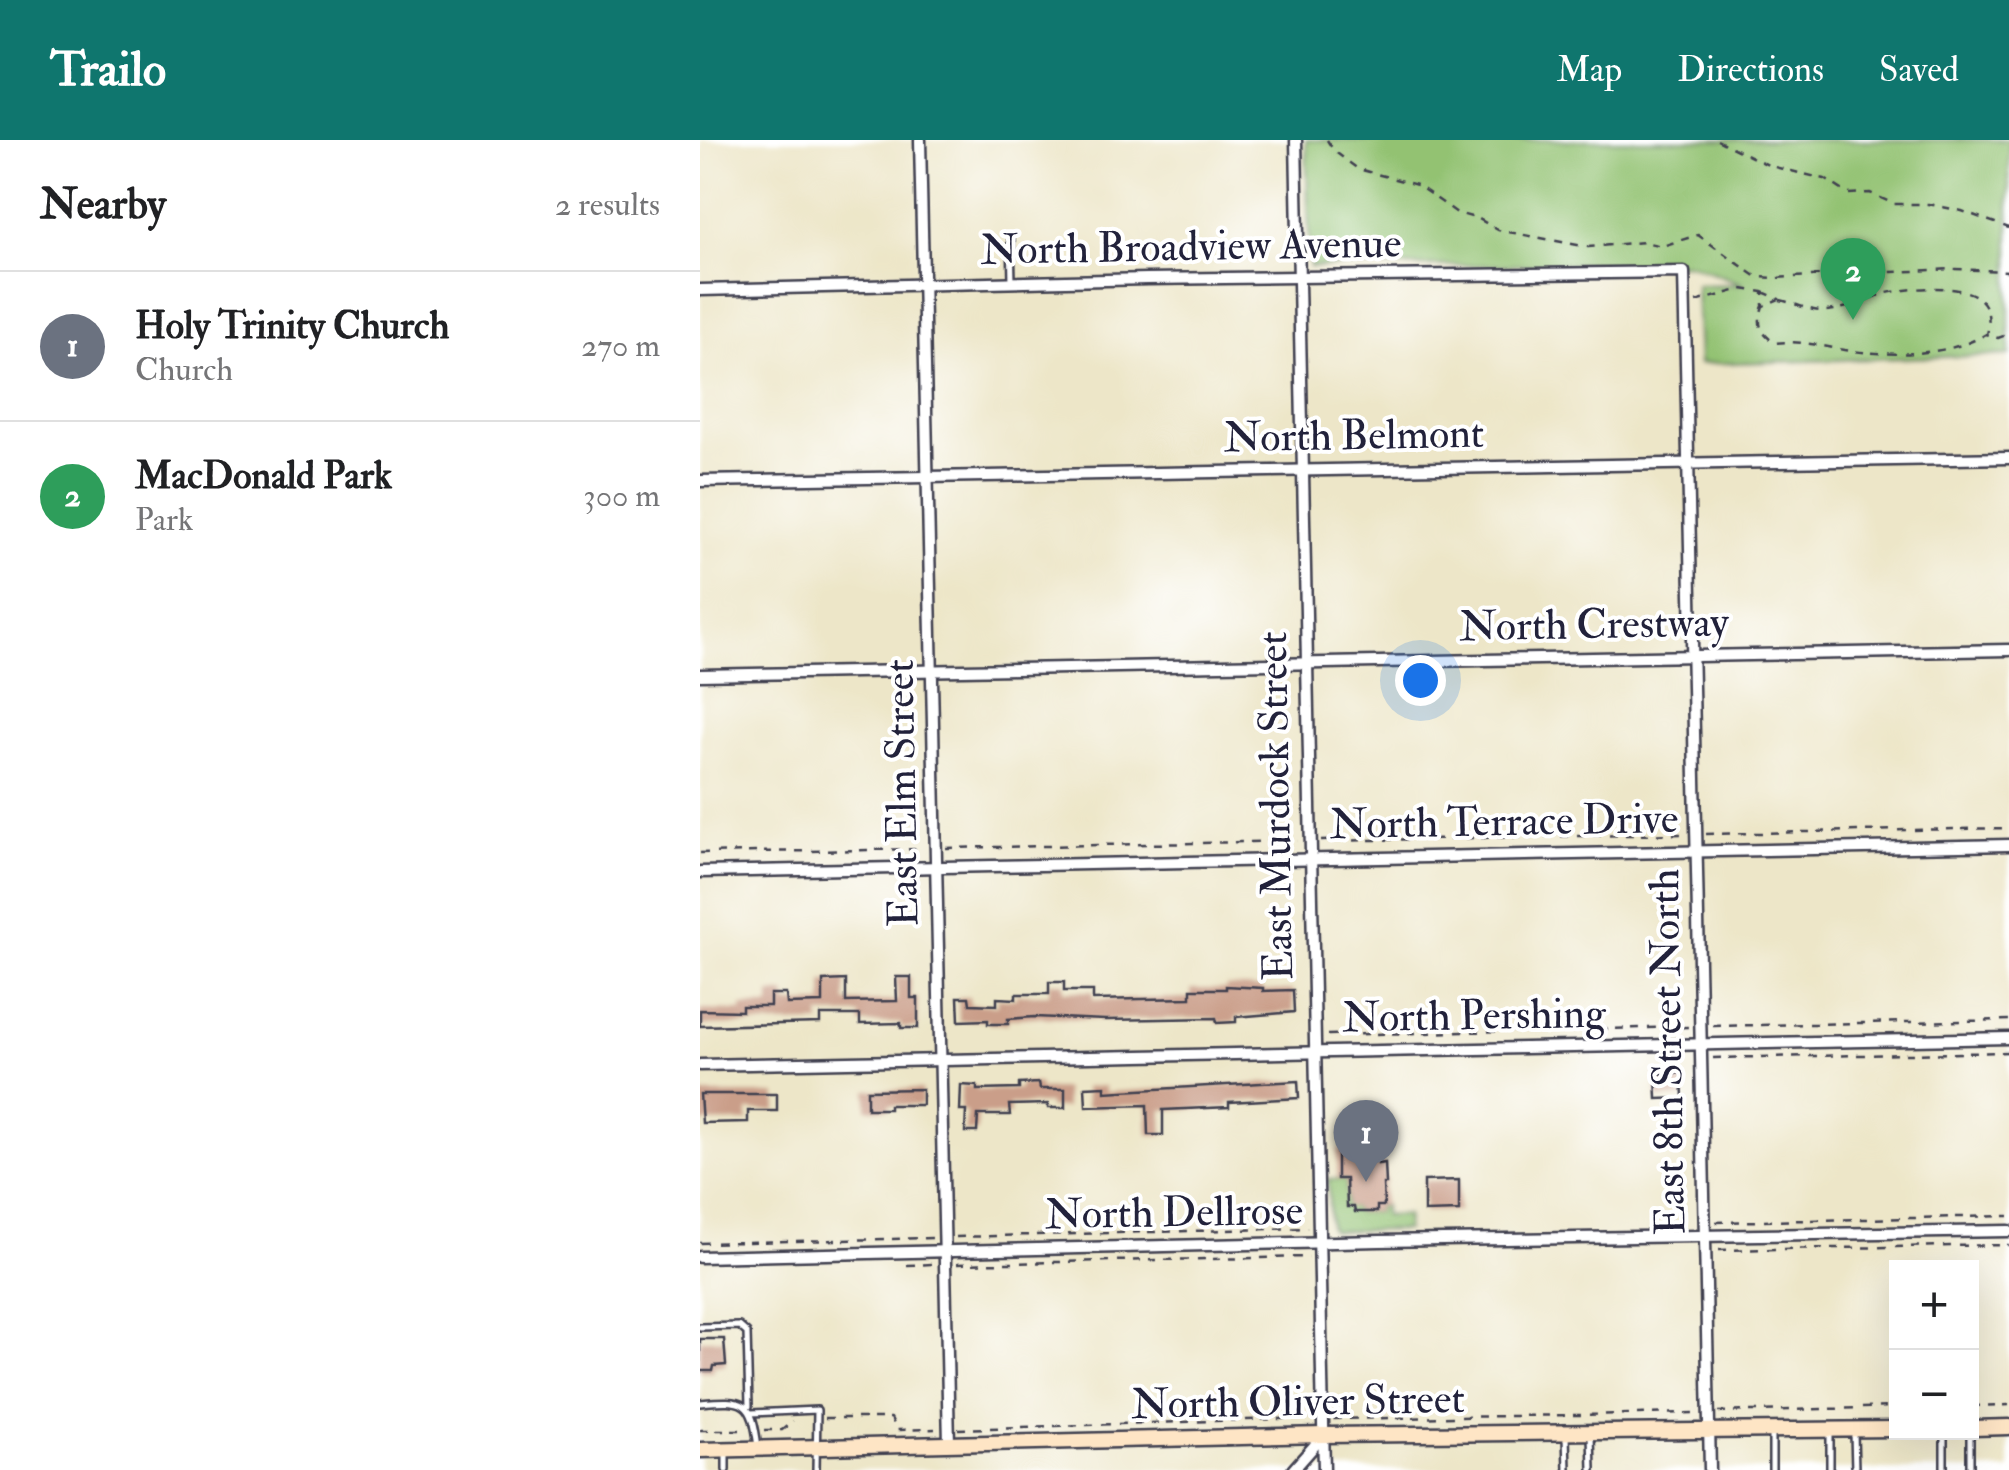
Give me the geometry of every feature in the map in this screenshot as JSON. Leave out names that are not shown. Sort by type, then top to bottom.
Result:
[{"type":"main road","points":[[1979,1429],[2009,1427]]},
{"type":"main road","name":"North Oliver Street","points":[[700,1450],[818,1447],[949,1436],[1889,1429]]},
{"type":"street","name":"East Elm Street","points":[[920,140],[949,1436]]},
{"type":"street","name":"East Murdock Street","points":[[1296,140],[1324,1470]]},
{"type":"street","name":"North Broadview Avenue","points":[[700,290],[1684,272]]},
{"type":"street","name":"East 8th Street North","points":[[1684,272],[1710,1470]]},
{"type":"street","name":"North Belmont","points":[[700,481],[2009,458]]},
{"type":"street","name":"North Crestway","points":[[700,676],[2009,650]]},
{"type":"street","name":"North Terrace Drive","points":[[700,872],[2009,845]]},
{"type":"street","name":"North Pershing","points":[[700,1064],[2009,1038]]},
{"type":"street","name":"North Dellrose","points":[[700,1258],[2009,1231]]},
{"type":"street","points":[[1293,1470],[1324,1435]]},
{"type":"lane","points":[[1010,239],[1012,283]]},
{"type":"lane","points":[[700,1327],[739,1326],[747,1334],[750,1410],[758,1449]]},
{"type":"lane","points":[[700,1403],[738,1401],[750,1410],[817,1410],[816,1470]]},
{"type":"lane","points":[[1772,1430],[1772,1470]]},
{"type":"lane","points":[[1830,1430],[1830,1470]]},
{"type":"lane","points":[[1854,1430],[1856,1470]]},
{"type":"lane","points":[[1566,1432],[1567,1470]]},
{"type":"lane","points":[[1591,1432],[1592,1470]]},
{"type":"lane","points":[[1944,1440],[1944,1470]]},
{"type":"lane","points":[[1970,1470],[1971,1440]]},
{"type":"lane","points":[[726,1450],[726,1470]]},
{"type":"path","points":[[1327,140],[1334,152],[1358,169],[1417,185],[1456,212],[1498,230],[1588,247],[1644,242],[1662,246],[1698,235],[1757,277],[1953,269],[2009,271]]},
{"type":"path","points":[[1716,140],[1770,166],[1825,179],[1848,194],[1870,193],[1894,204],[1918,203],[1962,212],[2009,228]]},
{"type":"path","points":[[1686,302],[1709,301],[1742,289],[1763,292],[1823,312],[1886,293],[1942,289],[1968,292],[1982,300],[1990,322],[1986,334],[1974,342],[1938,350],[1865,352],[1795,340],[1774,343],[1762,335],[1758,320],[1764,306],[1763,292]]},
{"type":"path","points":[[1764,306],[1779,299]]},
{"type":"path","points":[[1986,334],[1998,338],[2009,334]]},
{"type":"path","points":[[700,853],[2009,828]]},
{"type":"path","points":[[1326,1034],[2009,1020]]},
{"type":"path","points":[[1712,1058],[2009,1052]]},
{"type":"path","points":[[1714,1222],[2009,1216]]},
{"type":"path","points":[[1718,1250],[2009,1245]]},
{"type":"path","points":[[1979,1406],[2009,1405]]},
{"type":"path","points":[[700,1430],[782,1430],[797,1418],[892,1418],[897,1430],[949,1436],[1323,1419],[1889,1407]]},
{"type":"green space","points":[[1306,140],[2009,140],[2009,355],[1699,364],[1696,285],[1743,284],[1690,264],[1310,267]]},
{"type":"green space","points":[[1328,1179],[1346,1179],[1347,1206],[1354,1207],[1355,1212],[1377,1212],[1377,1206],[1384,1206],[1384,1216],[1407,1215],[1406,1230],[1333,1231]]},
{"type":"building","points":[[896,977],[911,977],[911,998],[918,998],[918,1028],[901,1028],[901,1023],[860,1024],[860,1015],[820,1015],[820,1023],[700,1026],[700,1010],[742,1011],[742,1006],[770,1006],[770,994],[786,994],[787,1004],[823,1003],[823,981],[846,980],[846,1002],[897,1001]]},
{"type":"building","points":[[1049,982],[1064,982],[1064,991],[1093,991],[1093,1000],[1191,998],[1191,989],[1226,986],[1293,990],[1294,1012],[1236,1017],[1236,1022],[1217,1023],[1216,1018],[1034,1017],[1008,1019],[1008,1024],[959,1021],[958,997],[969,997],[970,1004],[997,1005],[997,998],[1049,994]]},
{"type":"building","points":[[1682,1073],[1683,1098],[1657,1099],[1656,1074]]},
{"type":"building","points":[[1298,1081],[1299,1098],[1163,1110],[1163,1135],[1148,1135],[1147,1105],[1086,1107],[1085,1087],[1105,1086],[1105,1092]]},
{"type":"building","points":[[1039,1083],[1040,1089],[1065,1089],[1065,1108],[1048,1108],[1048,1104],[1009,1105],[1010,1115],[978,1115],[977,1132],[965,1132],[966,1111],[960,1111],[961,1085],[977,1086],[977,1090],[1019,1089],[1019,1084]]},
{"type":"building","points":[[922,1089],[922,1105],[867,1109],[867,1090]]},
{"type":"building","points":[[700,1094],[777,1094],[777,1111],[748,1111],[748,1122],[702,1123]]},
{"type":"building","points":[[1337,1149],[1378,1149],[1378,1164],[1385,1163],[1386,1184],[1384,1206],[1377,1206],[1377,1212],[1355,1212],[1354,1207],[1347,1207],[1346,1179],[1337,1179]]},
{"type":"building","points":[[1459,1180],[1459,1211],[1424,1212],[1424,1181]]},
{"type":"building","points":[[700,1339],[724,1339],[726,1365],[700,1371]]},
{"type":"place","name":"MacDonald Park","points":[[1853,320]]},
{"type":"place","name":"Holy Trinity Church","points":[[1366,1182]]}]
